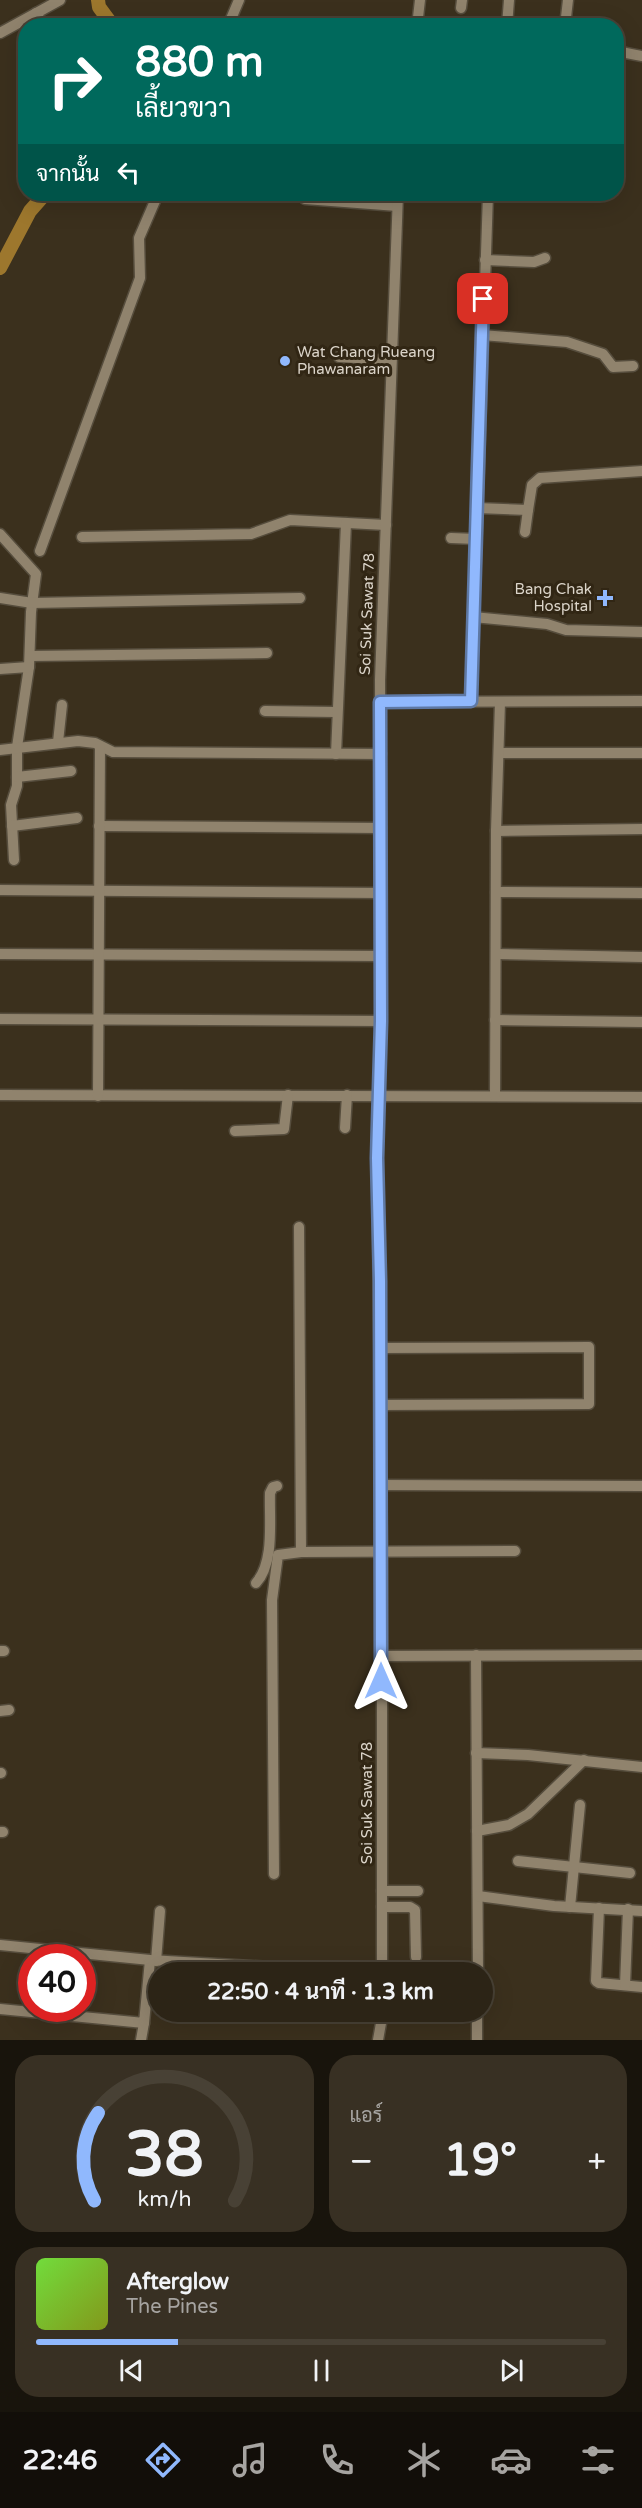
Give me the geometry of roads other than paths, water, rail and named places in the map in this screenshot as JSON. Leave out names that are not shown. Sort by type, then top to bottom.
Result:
[{"type":"street","points":[[27,18],[60,0]]},
{"type":"street","points":[[231,18],[238,0]]},
{"type":"street","points":[[508,18],[509,0]]},
{"type":"street","points":[[566,18],[568,0]]},
{"type":"street","points":[[416,1],[417,18]]},
{"type":"street","points":[[36,13],[39,18]]},
{"type":"street","points":[[0,33],[18,23]]},
{"type":"street","points":[[624,53],[642,56]]},
{"type":"street","points":[[40,551],[140,278],[139,238],[155,201]]},
{"type":"street","points":[[331,201],[397,206]]},
{"type":"street","name":"Soi Suk Sawat 78","points":[[382,1962],[382,1550],[378,1095],[381,1021],[380,702],[397,201]]},
{"type":"street","points":[[471,701],[488,201]]},
{"type":"street","points":[[485,261],[534,262],[545,258]]},
{"type":"street","points":[[482,334],[567,342],[603,354],[612,367],[633,366]]},
{"type":"street","points":[[339,357],[391,360]]},
{"type":"street","points":[[525,532],[532,485],[540,478],[642,471]]},
{"type":"street","points":[[477,508],[528,510]]},
{"type":"street","points":[[82,537],[251,534],[290,520],[386,525]]},
{"type":"street","points":[[336,754],[336,712],[346,523]]},
{"type":"street","points":[[0,534],[36,574],[32,603],[30,662],[17,747],[16,790],[11,805],[14,860]]},
{"type":"street","points":[[451,538],[476,539]]},
{"type":"street","points":[[0,598],[32,603],[300,598]]},
{"type":"street","points":[[473,617],[537,623],[566,630],[642,632]]},
{"type":"street","points":[[0,669],[30,662],[267,653]]},
{"type":"street","points":[[380,702],[642,701]]},
{"type":"street","points":[[495,1096],[496,831],[500,702]]},
{"type":"street","points":[[58,742],[62,705]]},
{"type":"street","points":[[265,711],[336,712]]},
{"type":"street","points":[[0,750],[58,742],[89,741],[113,752],[381,754]]},
{"type":"street","points":[[98,1096],[100,746]]},
{"type":"street","points":[[500,753],[642,753]]},
{"type":"street","points":[[17,777],[71,771]]},
{"type":"street","points":[[12,826],[77,818]]},
{"type":"street","points":[[99,826],[381,828]]},
{"type":"street","points":[[496,831],[642,829]]},
{"type":"street","points":[[0,890],[381,892]]},
{"type":"street","points":[[496,892],[642,893]]},
{"type":"street","points":[[0,954],[381,956]]},
{"type":"street","points":[[496,954],[642,957]]},
{"type":"street","points":[[0,1019],[381,1021]]},
{"type":"street","points":[[495,1020],[642,1022]]},
{"type":"street","points":[[0,1095],[642,1097]]},
{"type":"street","points":[[235,1131],[284,1129],[288,1095]]},
{"type":"street","points":[[345,1128],[347,1095]]},
{"type":"street","points":[[299,1227],[301,1552]]},
{"type":"street","points":[[380,1348],[589,1347],[589,1404],[380,1405]]},
{"type":"street","points":[[380,1485],[642,1486]]},
{"type":"street","points":[[274,1874],[273,1553],[270,1493],[273,1487],[277,1486]]},
{"type":"street","points":[[273,1553],[382,1550],[515,1551]]},
{"type":"street","points":[[256,1583],[273,1553]]},
{"type":"street","points":[[476,1655],[478,1962]]},
{"type":"street","points":[[382,1656],[642,1655]]},
{"type":"street","points":[[476,1753],[584,1760],[642,1767]]},
{"type":"street","points":[[477,1831],[509,1825],[528,1814],[584,1760]]},
{"type":"street","points":[[570,1906],[579,1804]]},
{"type":"street","points":[[518,1861],[630,1873]]},
{"type":"street","points":[[382,1891],[418,1891]]},
{"type":"street","points":[[478,1896],[642,1911]]},
{"type":"street","points":[[382,1907],[410,1907],[415,1910],[416,1957]]},
{"type":"street","points":[[599,1908],[596,1981],[642,1987]]},
{"type":"street","points":[[625,1985],[628,1909]]},
{"type":"street","points":[[141,2040],[160,1911]]},
{"type":"street","points":[[0,1945],[187,1962]]},
{"type":"street","points":[[0,2009],[144,2023]]},
{"type":"street","points":[[378,2040],[382,2022]]},
{"type":"street","points":[[477,2022],[477,2040]]},
{"type":"waterway","points":[[98,0],[99,7],[107,18]]},
{"type":"waterway","points":[[0,268],[30,211],[39,201]]},
{"type":"place","name":"Wat Chang Rueang Phawanaram","points":[[285,361]]},
{"type":"place","name":"Bang Chak Hospital","points":[[605,598]]}]
